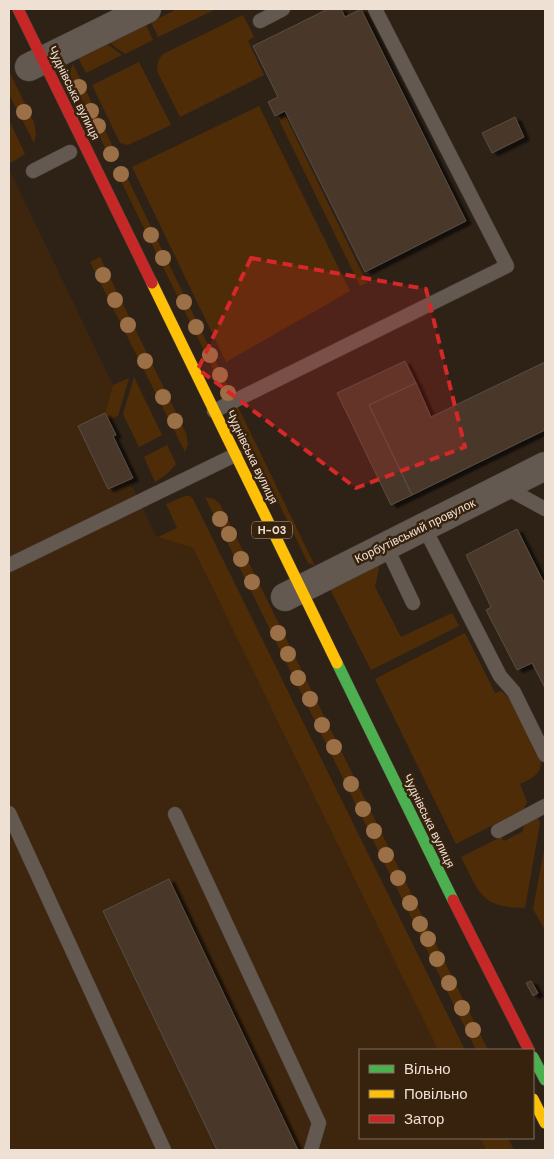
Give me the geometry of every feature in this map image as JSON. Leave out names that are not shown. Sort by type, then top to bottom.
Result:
[{"type":"main road","name":"Чуднівська вулиця","points":[[18,9],[33,66],[235,455],[289,595],[437,869],[528,1049]]},
{"type":"main road","points":[[534,1059],[545,1080]]},
{"type":"street","points":[[33,66],[147,9]]},
{"type":"street","name":"Корбутівський провулок","points":[[289,595],[545,466]]},
{"type":"lane","points":[[260,20],[283,9]]},
{"type":"lane","points":[[214,412],[507,266],[375,9]]},
{"type":"lane","points":[[34,171],[70,153]]},
{"type":"lane","points":[[9,565],[235,455]]},
{"type":"lane","points":[[505,487],[545,509]]},
{"type":"lane","points":[[424,527],[500,676],[514,692],[545,755]]},
{"type":"lane","points":[[386,546],[413,603]]},
{"type":"lane","points":[[498,830],[545,806]]},
{"type":"lane","points":[[9,813],[164,1150]]},
{"type":"lane","points":[[175,814],[319,1123],[311,1150]]},
{"type":"highlighted area","points":[[251,258],[426,289],[465,447],[356,488],[198,369]]},
{"type":"shaded area","points":[[177,9],[216,9],[158,37],[151,22]]},
{"type":"shaded area","points":[[243,15],[254,37],[248,41],[264,75],[180,117],[158,73],[157,65],[160,58],[163,54]]},
{"type":"shaded area","points":[[146,25],[153,40],[125,54],[110,43]]},
{"type":"shaded area","points":[[107,44],[122,55],[86,73],[78,58]]},
{"type":"shaded area","points":[[139,62],[171,125],[128,145],[120,143],[92,85]]},
{"type":"shaded area","points":[[73,64],[117,155],[110,158],[71,77],[70,71]]},
{"type":"shaded area","points":[[9,71],[34,122],[36,134],[34,143],[9,94]]},
{"type":"shaded area","points":[[259,106],[350,291],[226,362],[132,167]]},
{"type":"shaded area","points":[[285,115],[367,283],[360,286],[278,118]]},
{"type":"shaded area","points":[[9,120],[25,154],[9,164]]},
{"type":"shaded area","points":[[9,169],[113,385],[105,413],[116,435],[113,436],[129,480],[156,536],[193,548],[438,1049],[359,1049],[359,1139],[480,1139],[486,1150],[9,1150]]},
{"type":"shaded area","points":[[126,175],[315,566],[308,563],[119,177]]},
{"type":"shaded area","points":[[100,257],[186,433],[188,444],[185,452],[90,262]]},
{"type":"shaded area","points":[[134,377],[162,435],[139,447],[123,414]]},
{"type":"shaded area","points":[[129,378],[118,416],[108,420],[105,413],[113,385]]},
{"type":"shaded area","points":[[167,445],[176,464],[167,474],[155,482],[144,457]]},
{"type":"shaded area","points":[[185,496],[190,496],[193,499],[465,1049],[438,1049],[193,548],[158,537],[177,528],[166,504]]},
{"type":"shaded area","points":[[205,497],[214,499],[220,504],[488,1049],[476,1049]]},
{"type":"shaded area","points":[[378,563],[379,568],[375,587],[401,637],[452,613],[459,626],[371,670],[329,587]]},
{"type":"shaded area","points":[[465,633],[495,693],[501,691],[509,698],[541,762],[541,766],[537,773],[520,784],[527,802],[524,809],[456,844],[375,679]]},
{"type":"shaded area","points":[[538,818],[540,823],[525,908],[499,905],[490,901],[478,889],[461,857],[501,837],[504,841],[522,832],[525,824]]},
{"type":"shaded area","points":[[545,845],[545,930],[533,909]]},
{"type":"shaded area","points":[[480,1139],[508,1139],[514,1150],[486,1150]]},
{"type":"building","points":[[328,9],[341,9],[345,17],[361,9],[466,221],[365,272],[285,111],[275,116],[268,102],[278,97],[253,46]]},
{"type":"building","points":[[515,117],[524,137],[492,153],[482,133]]},
{"type":"building","points":[[405,361],[416,383],[369,405],[412,495],[391,505],[337,393]]},
{"type":"building","points":[[545,362],[545,430],[412,495],[369,405],[416,383],[431,417]]},
{"type":"building","points":[[105,413],[116,435],[113,436],[133,478],[108,489],[78,426]]},
{"type":"building","points":[[517,529],[543,581],[545,580],[545,688],[532,663],[517,670],[486,610],[491,607],[466,555]]},
{"type":"building","points":[[169,879],[298,1150],[217,1150],[103,911]]},
{"type":"building","points":[[531,981],[538,993],[533,996],[526,983]]},
{"type":"traffic: fast","points":[[337,663],[453,900]]},
{"type":"traffic: fast","points":[[534,1059],[545,1080]]},
{"type":"traffic: slow","points":[[152,283],[337,663]]},
{"type":"traffic: slow","points":[[534,1101],[545,1123]]},
{"type":"traffic: jam","points":[[18,9],[152,283]]},
{"type":"traffic: jam","points":[[453,900],[528,1049]]}]
